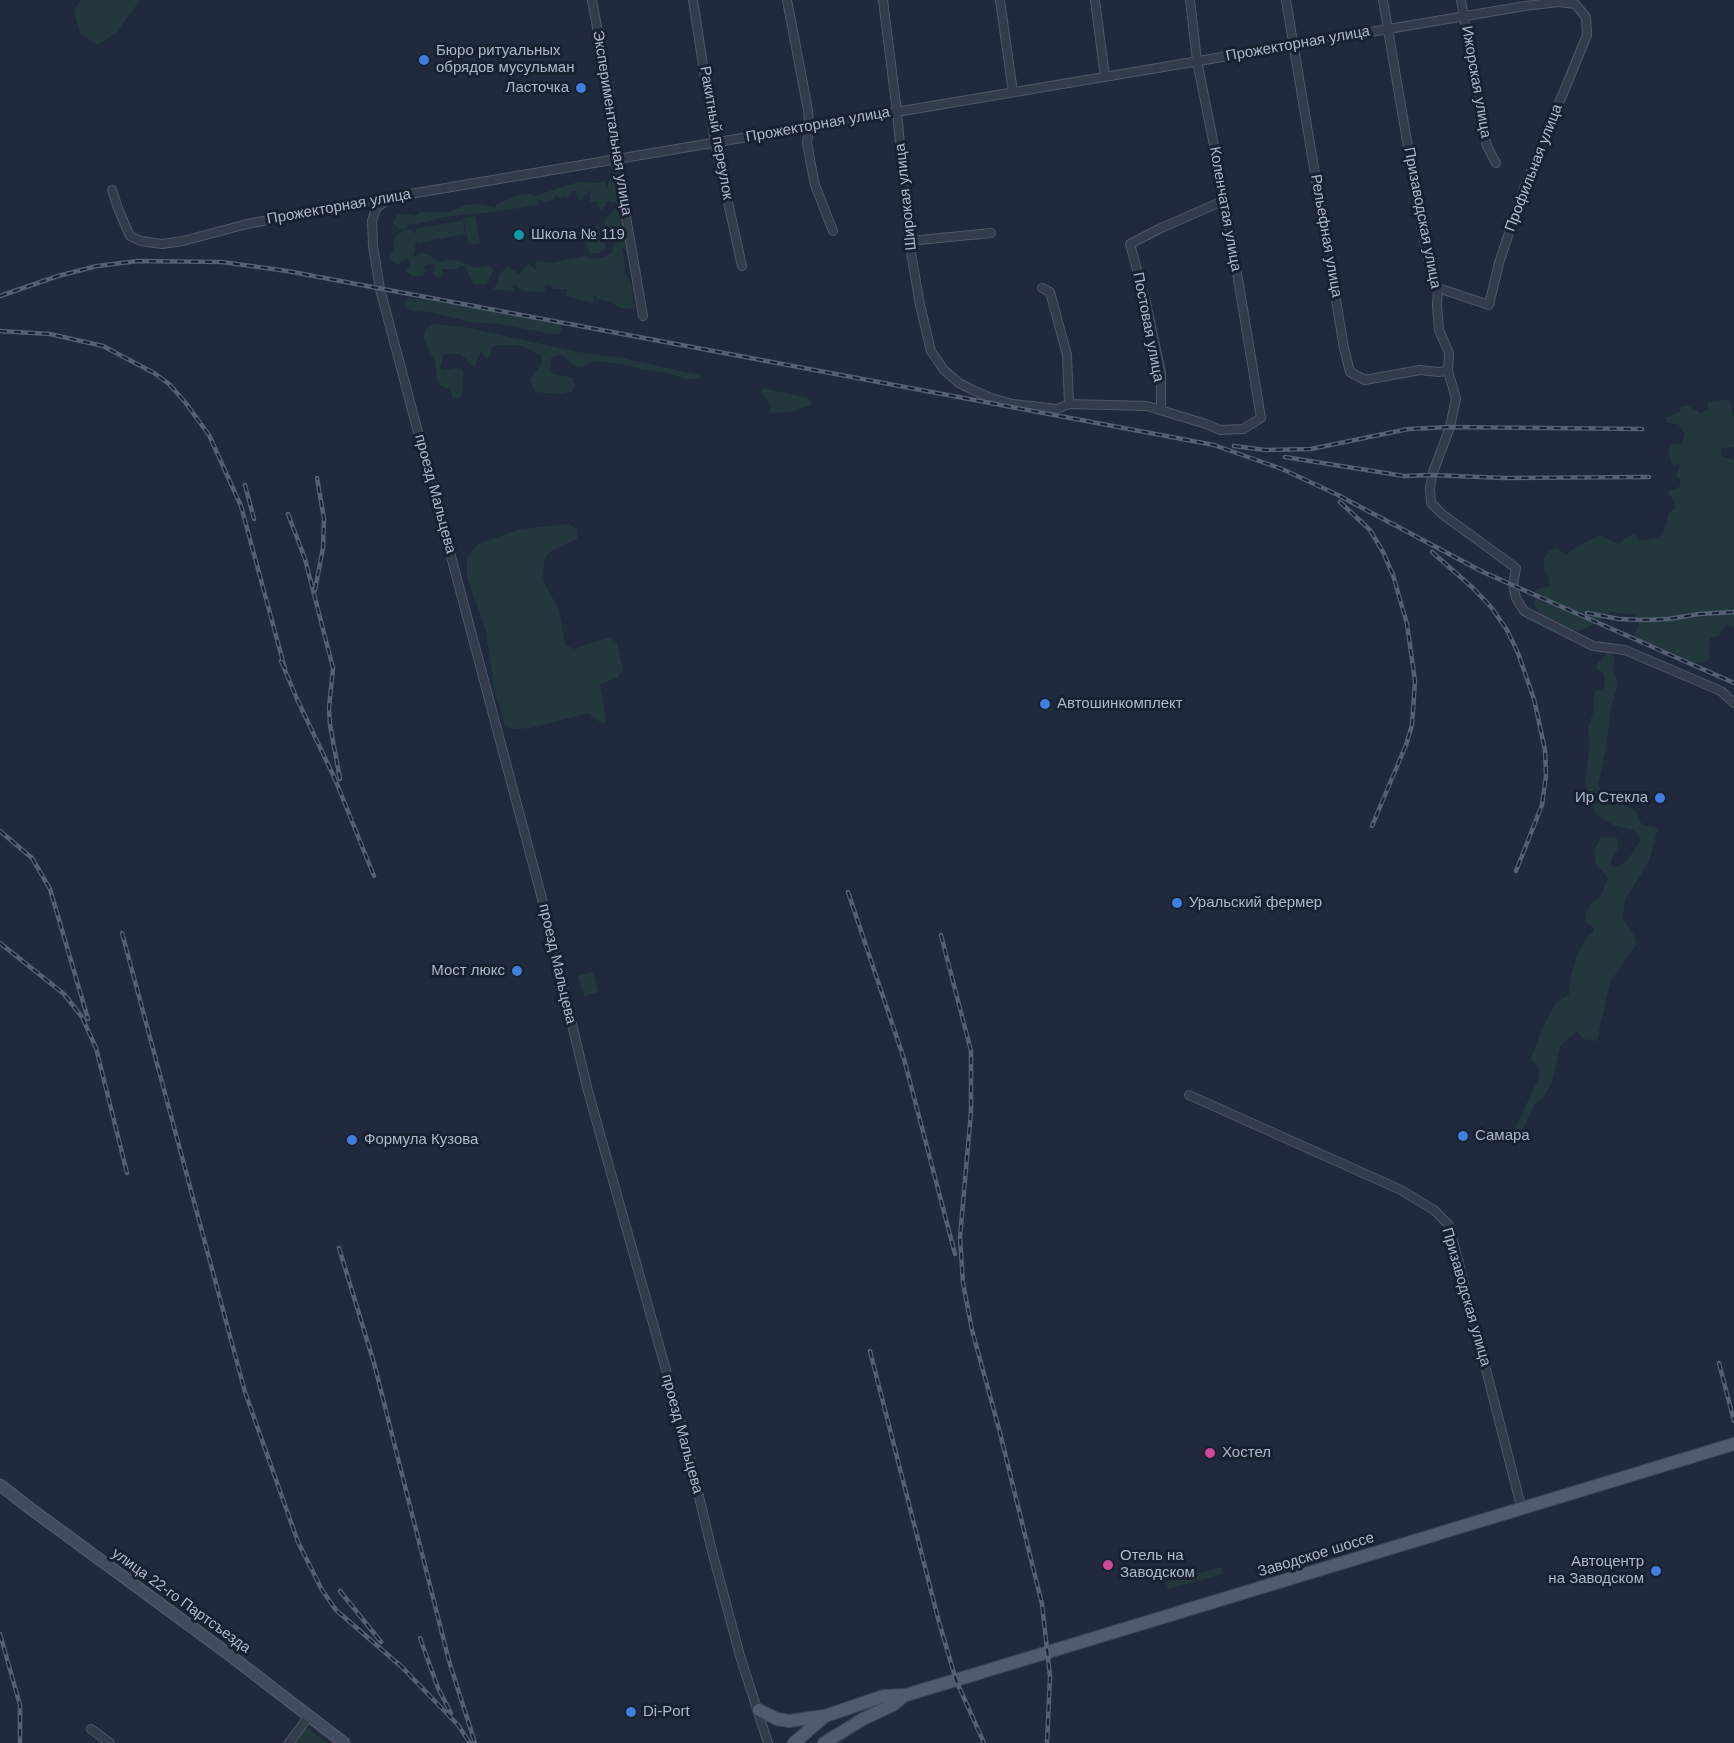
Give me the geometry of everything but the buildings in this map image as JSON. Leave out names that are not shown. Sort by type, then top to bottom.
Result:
[{"type":"main road","name":"Заводское шоссе","points":[[794,1743],[825,1716],[884,1696],[906,1695],[1734,1444]]},
{"type":"main road","name":"Заводское шоссе","points":[[824,1743],[863,1719],[893,1705],[906,1695]]},
{"type":"main road","points":[[759,1710],[777,1719],[789,1721],[825,1716]]},
{"type":"street","name":"Экспериментальная улица","points":[[592,0],[609,91],[609,117],[643,316]]},
{"type":"street","name":"Ракитный переулок","points":[[693,0],[715,143],[742,266]]},
{"type":"street","points":[[787,0],[808,110],[807,142],[815,185],[833,231]]},
{"type":"street","name":"Широкая улица","points":[[883,0],[897,112],[909,241],[931,351],[944,370],[959,383],[991,398],[1013,404],[1057,409],[1070,404]]},
{"type":"street","points":[[1000,0],[1013,92]]},
{"type":"street","points":[[1095,0],[1105,77]]},
{"type":"street","name":"Коленчатая улица","points":[[1161,410],[1220,430],[1243,429],[1261,418],[1225,200],[1197,61],[1190,0]]},
{"type":"street","name":"Рельефная улица","points":[[1286,0],[1344,348],[1350,372],[1365,380],[1420,370],[1448,371]]},
{"type":"street","name":"Призаводская улица","points":[[1383,0],[1425,248],[1438,288],[1439,330],[1449,353],[1448,371],[1456,398],[1450,427],[1432,475],[1431,503],[1451,521],[1516,568],[1513,584],[1516,598],[1524,611],[1593,646],[1625,650],[1721,691],[1734,703]]},
{"type":"street","name":"Ижорская улица","points":[[1461,0],[1483,129],[1487,146],[1496,163]]},
{"type":"street","name":"Прожекторная улица","points":[[112,190],[118,211],[130,236],[141,241],[162,243],[183,241],[247,224],[399,196],[1465,16],[1529,3],[1559,1]]},
{"type":"street","name":"Профильная улица","points":[[1438,288],[1489,305],[1499,263],[1523,191],[1587,35],[1586,17],[1575,4],[1559,1]]},
{"type":"street","name":"проезд Мальцева","points":[[399,196],[380,203],[373,213],[373,246],[380,289],[540,891],[588,1091],[685,1437],[740,1656],[768,1743]]},
{"type":"street","name":"Постовая улица","points":[[1161,410],[1161,373],[1130,244],[1225,200]]},
{"type":"street","points":[[909,241],[991,233]]},
{"type":"street","points":[[1042,288],[1050,292],[1067,355],[1070,404],[1147,406],[1161,410]]},
{"type":"street","name":"Призаводская улица","points":[[1190,1095],[1401,1190],[1434,1210],[1449,1225],[1522,1510]]},
{"type":"street","name":"улица 22-го Партсъезда","points":[[0,1485],[344,1743]]},
{"type":"street","points":[[290,1743],[309,1716]]},
{"type":"street","points":[[91,1729],[110,1743]]},
{"type":"green space","points":[[81,0],[140,0],[116,33],[97,45],[80,34],[74,10]]},
{"type":"green space","points":[[616,177],[619,181],[617,188],[627,250],[622,248],[624,271],[631,284],[634,309],[620,308],[610,302],[597,299],[595,293],[593,303],[566,296],[567,289],[554,289],[549,284],[543,287],[547,292],[524,291],[513,285],[514,292],[493,289],[499,282],[499,274],[508,267],[519,274],[528,264],[536,270],[536,261],[552,263],[584,256],[591,259],[604,257],[612,253],[613,244],[619,246],[611,240],[605,242],[605,249],[591,256],[584,240],[572,240],[570,234],[584,231],[591,236],[597,225],[602,228],[617,206],[616,202],[606,201],[606,206],[600,210],[596,201],[590,202],[590,190],[584,194],[583,199],[578,200],[576,191],[572,191],[569,198],[564,196],[560,199],[555,194],[555,198],[549,202],[543,202],[538,198],[537,205],[408,224],[406,230],[410,229],[416,234],[416,229],[463,220],[465,234],[418,243],[417,239],[413,257],[421,253],[440,262],[460,261],[476,268],[490,265],[493,271],[486,284],[474,284],[464,266],[456,269],[442,269],[444,275],[439,279],[433,274],[436,265],[423,266],[426,271],[422,276],[412,276],[406,271],[410,264],[407,258],[398,265],[390,260],[390,254],[394,249],[394,239],[405,230],[397,228],[393,223],[397,215],[415,216],[420,212],[450,212],[465,205],[477,204],[495,208],[497,204],[518,195],[535,196],[578,182],[605,181],[607,188],[610,178]]},
{"type":"green space","points":[[475,216],[480,243],[469,245],[463,218]]},
{"type":"green space","points":[[408,298],[469,306],[557,323],[561,326],[562,331],[553,334],[498,324],[470,322],[431,312],[412,311],[405,306],[404,301]]},
{"type":"green space","points":[[432,324],[464,327],[578,352],[622,358],[699,375],[701,379],[686,379],[629,365],[594,361],[581,368],[576,367],[561,354],[552,357],[551,370],[554,374],[573,378],[575,387],[572,392],[560,394],[535,392],[530,379],[542,364],[541,355],[519,345],[497,345],[492,347],[487,359],[481,351],[474,367],[460,354],[444,354],[440,367],[442,370],[456,368],[461,369],[463,373],[462,396],[458,399],[453,398],[450,389],[441,386],[438,382],[435,362],[424,339],[425,330]]},
{"type":"green space","points":[[763,388],[808,398],[811,405],[790,412],[771,413],[770,403],[761,392]]},
{"type":"green space","points":[[1729,399],[1733,416],[1734,414],[1734,447],[1721,448],[1722,457],[1734,460],[1734,627],[1727,624],[1719,636],[1710,638],[1709,659],[1702,663],[1695,662],[1639,639],[1634,634],[1639,626],[1635,615],[1612,612],[1585,629],[1575,631],[1541,615],[1534,605],[1535,590],[1550,586],[1548,576],[1544,571],[1544,559],[1549,551],[1557,548],[1566,555],[1600,535],[1619,544],[1626,537],[1635,534],[1638,540],[1663,535],[1669,513],[1675,509],[1669,490],[1680,486],[1680,480],[1676,476],[1680,465],[1672,464],[1668,451],[1672,444],[1682,443],[1685,434],[1678,424],[1668,423],[1666,418],[1680,412],[1680,407],[1686,405],[1701,413],[1708,409],[1708,402]]},
{"type":"green space","points":[[569,524],[577,529],[577,539],[551,551],[545,558],[543,576],[545,585],[559,609],[565,645],[574,649],[610,637],[617,643],[623,670],[617,678],[600,684],[606,721],[603,724],[588,713],[531,728],[512,729],[504,724],[494,687],[486,631],[467,577],[467,558],[478,544],[521,529]]},
{"type":"green space","points":[[1609,652],[1615,658],[1613,667],[1618,684],[1611,708],[1598,785],[1604,797],[1635,810],[1642,825],[1657,828],[1649,861],[1626,898],[1622,917],[1634,936],[1636,945],[1610,982],[1597,1041],[1583,1039],[1577,1031],[1560,1046],[1552,1083],[1544,1096],[1534,1105],[1518,1139],[1515,1143],[1510,1143],[1510,1138],[1539,1078],[1540,1070],[1531,1059],[1542,1029],[1555,1004],[1569,994],[1571,975],[1577,955],[1586,938],[1593,932],[1593,927],[1585,922],[1586,913],[1590,905],[1601,896],[1608,878],[1596,864],[1594,850],[1601,838],[1618,839],[1618,848],[1611,860],[1614,868],[1627,861],[1640,841],[1640,837],[1633,830],[1613,825],[1596,814],[1585,782],[1590,743],[1588,728],[1594,710],[1594,695],[1596,691],[1604,688],[1605,683],[1604,674],[1597,669],[1597,664]]},
{"type":"green space","points":[[593,972],[598,992],[584,996],[578,976]]},
{"type":"green space","points":[[1221,1567],[1223,1574],[1168,1589],[1166,1582]]},
{"type":"green space","points":[[305,1726],[327,1743],[293,1743]]},
{"type":"railway","points":[[0,296],[58,276],[97,266],[138,261],[222,262],[287,271],[1214,445],[1282,469],[1338,495],[1483,572],[1734,683]]},
{"type":"railway","points":[[0,331],[50,334],[103,346],[154,373],[169,384],[185,402],[209,435],[241,506],[285,669]]},
{"type":"railway","points":[[1234,446],[1265,450],[1311,449],[1408,429],[1450,427],[1642,429]]},
{"type":"railway","points":[[1285,457],[1404,476],[1649,477]]},
{"type":"railway","points":[[315,590],[323,548],[324,519],[317,478]]},
{"type":"railway","points":[[245,485],[254,519]]},
{"type":"railway","points":[[1340,502],[1370,530],[1393,575],[1407,624],[1415,681],[1412,725],[1372,826]]},
{"type":"railway","points":[[288,514],[305,559],[333,668],[329,708],[330,725],[340,779]]},
{"type":"railway","points":[[1432,552],[1473,588],[1491,607],[1507,630],[1518,653],[1534,699],[1545,750],[1546,776],[1542,805],[1516,871]]},
{"type":"railway","points":[[1587,613],[1619,619],[1643,620],[1734,612]]},
{"type":"railway","points":[[281,661],[335,779],[374,876]]},
{"type":"railway","points":[[0,831],[32,858],[50,889],[88,1019]]},
{"type":"railway","points":[[848,892],[904,1059],[955,1254]]},
{"type":"railway","points":[[122,933],[245,1392],[298,1542],[322,1590],[336,1610],[404,1669]]},
{"type":"railway","points":[[941,935],[971,1051],[971,1112],[960,1237],[963,1283],[972,1330],[1042,1604],[1050,1676],[1047,1743]]},
{"type":"railway","points":[[0,943],[64,994],[82,1017],[96,1048],[127,1173]]},
{"type":"railway","points":[[339,1248],[374,1363],[449,1661],[475,1743]]},
{"type":"railway","points":[[870,1351],[939,1622],[956,1680],[984,1743]]},
{"type":"railway","points":[[1719,1363],[1734,1421]]},
{"type":"railway","points":[[340,1591],[381,1642]]},
{"type":"railway","points":[[0,1634],[20,1705],[20,1743]]},
{"type":"railway","points":[[420,1638],[438,1688],[451,1713]]},
{"type":"railway","points":[[398,1663],[458,1725],[470,1743]]},
{"type":"place","name":"Бюро ритуальных обрядов мусульман","points":[[424,60]]},
{"type":"place","name":"Ласточка","points":[[581,88]]},
{"type":"place","name":"Школа № 119","points":[[519,235]]},
{"type":"place","name":"Автошинкомплект","points":[[1045,704]]},
{"type":"place","name":"Ир Стекла","points":[[1660,798]]},
{"type":"place","name":"Уральский фермер","points":[[1177,903]]},
{"type":"place","name":"Мост люкс","points":[[517,971]]},
{"type":"place","name":"Самара","points":[[1463,1136]]},
{"type":"place","name":"Формула Кузова","points":[[352,1140]]},
{"type":"place","name":"Хостел","points":[[1210,1453]]},
{"type":"place","name":"Отель на Заводском","points":[[1108,1565]]},
{"type":"place","name":"Автоцентр на Заводском","points":[[1656,1571]]},
{"type":"place","name":"Di-Port","points":[[631,1712]]}]
